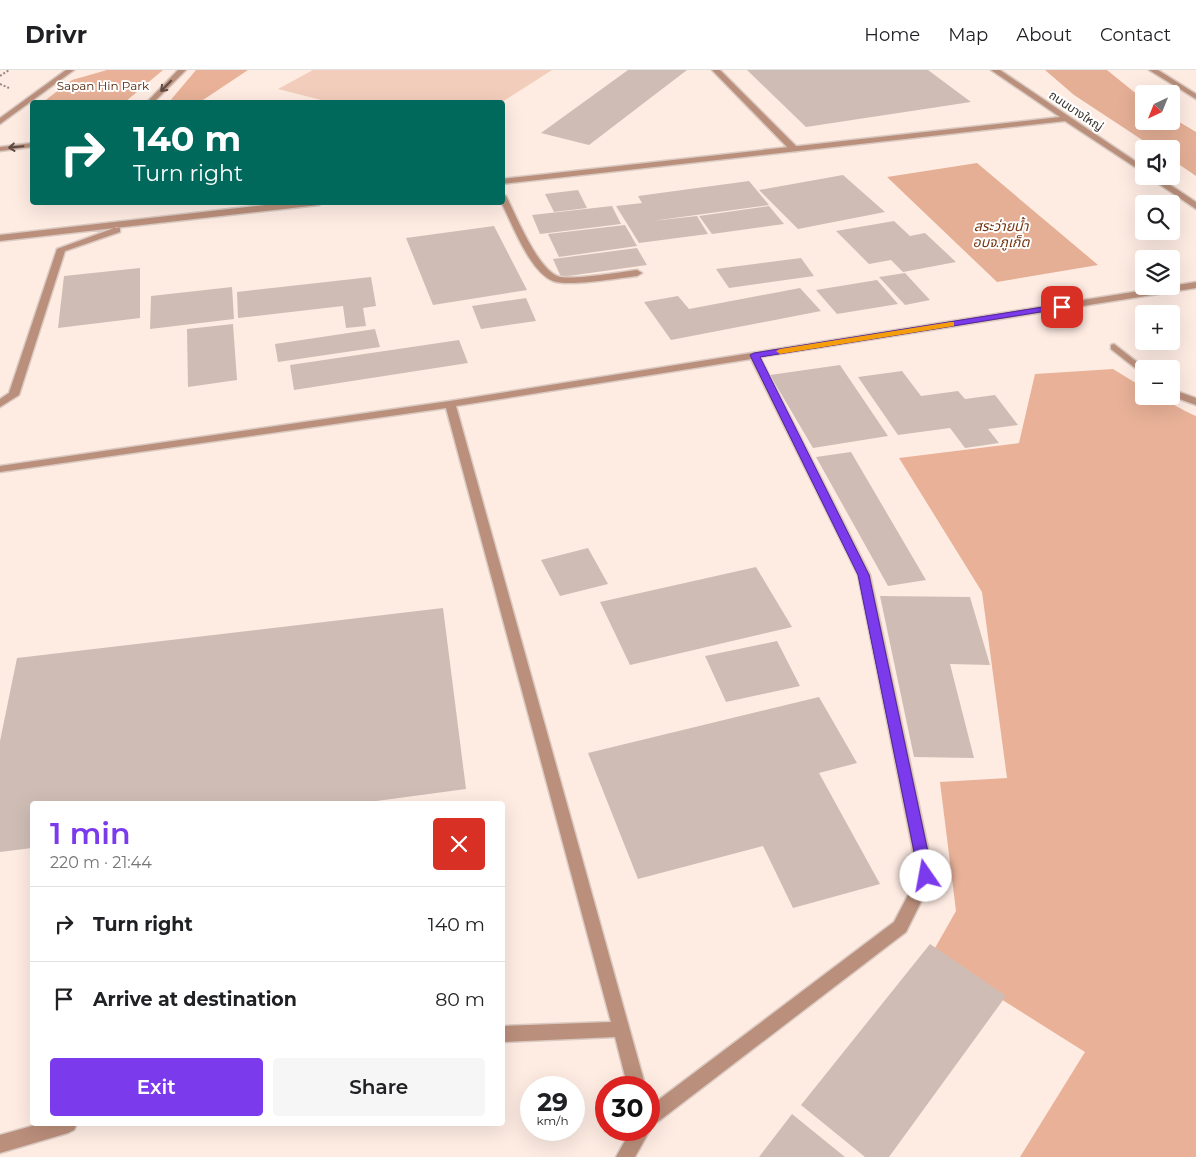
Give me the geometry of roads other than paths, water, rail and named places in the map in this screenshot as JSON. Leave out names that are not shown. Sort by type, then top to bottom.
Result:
[{"type":"street","points":[[0,122],[70,70]]},
{"type":"street","points":[[152,100],[182,70]]},
{"type":"street","points":[[716,70],[794,149]]},
{"type":"street","name":"ถนนบางใหญ่","points":[[995,70],[1135,165]]},
{"type":"street","points":[[1153,70],[1196,97]]},
{"type":"street","points":[[505,182],[1065,119]]},
{"type":"street","points":[[0,148],[30,146]]},
{"type":"street","points":[[1164,185],[1196,206]]},
{"type":"street","points":[[505,202],[539,267],[550,276],[563,281],[637,272]]},
{"type":"street","points":[[0,238],[292,205]]},
{"type":"street","points":[[0,404],[14,395],[61,249],[140,222]]},
{"type":"street","points":[[0,469],[450,404],[1196,285]]},
{"type":"street","points":[[1114,347],[1135,364]]},
{"type":"street","points":[[660,1110],[900,927],[926,876],[864,575],[754,355]]},
{"type":"street","points":[[1180,396],[1196,402]]},
{"type":"street","points":[[450,404],[634,1076]]},
{"type":"street","points":[[505,1034],[621,1029]]},
{"type":"street","points":[[0,1144],[61,1126]]},
{"type":"street","points":[[625,1157],[634,1141]]},
{"type":"water","points":[[1045,70],[1107,70],[1135,93],[1135,130],[1180,130],[1180,122],[1196,132],[1196,176],[1180,165],[1180,140],[1142,140],[1074,95]]},
{"type":"water","name":"สระว่ายน้ำ อบจ.ภูเก็ต","points":[[977,163],[1098,265],[997,282],[887,177]]},
{"type":"park label","name":"Sapan Hin Park","points":[[103,86]]}]
